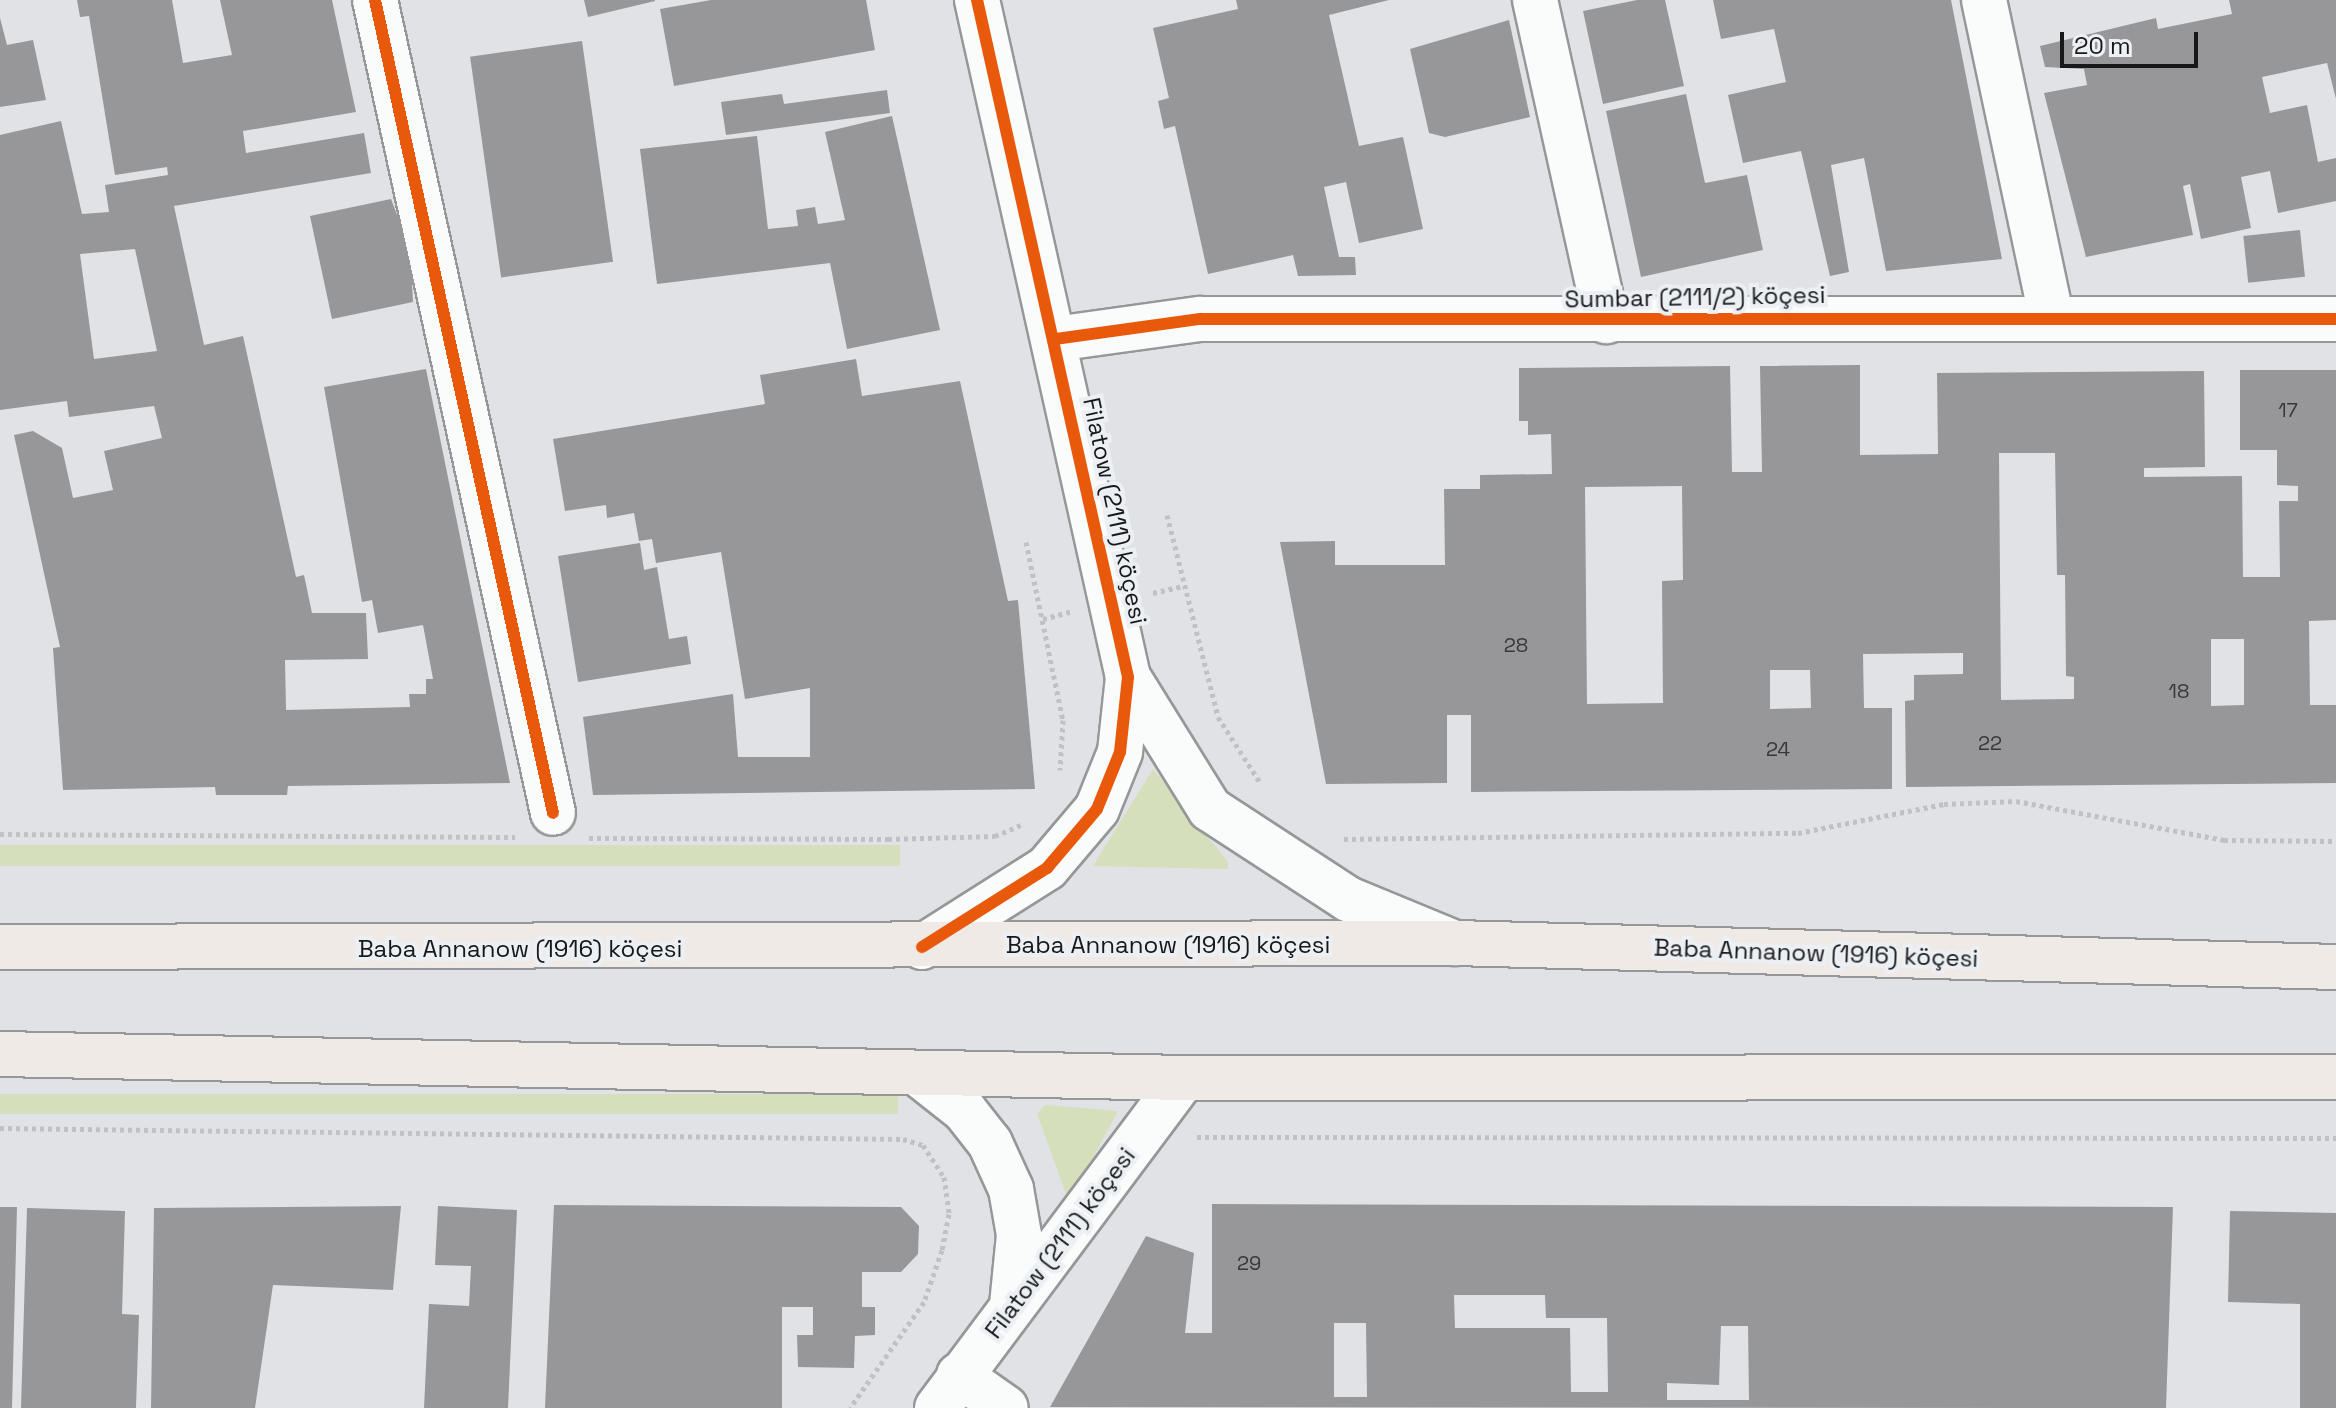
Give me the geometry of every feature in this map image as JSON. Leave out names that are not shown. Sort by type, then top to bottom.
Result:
[{"type":"main road","name":"Baba Annanow (1916) köçesi","points":[[0,947],[922,947],[1455,943],[2336,967]]},
{"type":"main road","points":[[0,1054],[1184,1078],[2336,1077]]},
{"type":"street","points":[[375,0],[549,829]]},
{"type":"street","name":"Filatow (2111) köçesi","points":[[922,947],[1047,868],[1097,809],[1120,752],[1128,677],[977,0]]},
{"type":"street","points":[[1535,0],[1606,321]]},
{"type":"street","points":[[1984,0],[2051,315]]},
{"type":"street","name":"Sumbar (2111/2) köçesi","points":[[1055,339],[1200,319],[1606,321],[2051,315],[2336,319]]},
{"type":"street","points":[[1128,677],[1210,809],[1348,899],[1455,943]]},
{"type":"street","points":[[917,1073],[964,1110],[990,1143],[1011,1189],[1019,1235],[1012,1306]]},
{"type":"street","name":"Filatow (2111) köçesi","points":[[948,1392],[1184,1078]]},
{"type":"street","points":[[948,1392],[1006,1408]]},
{"type":"path","points":[[1167,515],[1218,717],[1267,793]]},
{"type":"path","points":[[1026,542],[1063,720],[1055,786]]},
{"type":"path","points":[[1332,835],[1355,842],[1798,833],[1944,804],[2016,801],[2224,840],[2336,841]]},
{"type":"path","points":[[0,834],[549,829],[995,836],[1032,817]]},
{"type":"path","points":[[0,1128],[762,1134],[913,1142],[944,1177],[949,1214],[942,1250],[924,1302],[850,1408]]},
{"type":"path","points":[[1139,1139],[1334,1132],[2336,1138]]},
{"type":"green space","points":[[1153,769],[1228,862],[1228,869],[1093,866]]},
{"type":"green space","points":[[0,845],[900,845],[900,866],[0,866]]},
{"type":"green space","points":[[0,1094],[898,1094],[898,1114],[0,1114]]},
{"type":"green space","points":[[1045,1105],[1118,1111],[1069,1202],[1037,1114]]},
{"type":"building","points":[[77,0],[172,0],[183,63],[232,55],[220,0],[332,0],[356,112],[243,131],[246,153],[364,133],[371,173],[174,206],[204,345],[243,336],[296,577],[304,575],[312,613],[366,613],[368,659],[285,660],[286,710],[410,707],[409,694],[426,694],[426,679],[433,679],[423,625],[378,633],[372,600],[362,602],[324,387],[426,369],[510,783],[288,786],[287,795],[216,795],[215,787],[63,790],[53,648],[60,647],[14,435],[33,431],[62,448],[73,498],[113,490],[104,451],[162,438],[154,406],[69,417],[67,401],[0,410],[0,135],[61,121],[82,214],[109,212],[105,185],[168,175],[167,167],[115,175],[89,16],[80,17]],"holes":[[[135,249],[157,351],[94,359],[80,254]]]},
{"type":"building","points":[[584,0],[655,0],[655,1],[588,17]]},
{"type":"building","points":[[711,0],[866,0],[875,50],[674,86],[660,9]]},
{"type":"building","points":[[1236,0],[1389,0],[1329,15],[1359,146],[1403,137],[1423,229],[1359,243],[1346,182],[1324,187],[1339,257],[1355,257],[1356,275],[1298,276],[1293,255],[1208,274],[1175,126],[1164,129],[1158,101],[1169,98],[1153,28],[1238,9]]},
{"type":"building","points":[[1637,0],[1665,0],[1684,86],[1603,104],[1583,11]]},
{"type":"building","points":[[1713,0],[1951,0],[2002,259],[1886,271],[1864,158],[1831,165],[1849,272],[1830,276],[1801,151],[1743,163],[1728,95],[1786,82],[1774,29],[1721,39]]},
{"type":"building","points":[[2229,0],[2336,0],[2336,99],[2327,63],[2262,77],[2270,113],[2307,105],[2318,162],[2336,158],[2336,201],[2278,213],[2270,171],[2241,177],[2251,228],[2201,239],[2190,184],[2183,186],[2193,235],[2086,257],[2044,93],[2087,85],[2084,69],[2045,67],[2040,46],[2156,18],[2158,29],[2232,14]]},
{"type":"building","points":[[0,18],[7,45],[33,40],[46,100],[0,107]]},
{"type":"building","points":[[1509,20],[1530,117],[1445,137],[1429,133],[1410,49]]},
{"type":"building","points":[[582,41],[613,262],[501,278],[470,57]]},
{"type":"building","points":[[887,90],[890,113],[726,135],[721,102],[782,94],[784,104]]},
{"type":"building","points":[[1686,94],[1705,183],[1747,175],[1763,250],[1641,277],[1606,111]]},
{"type":"building","points":[[892,116],[940,330],[847,349],[830,263],[657,284],[640,149],[757,136],[768,229],[798,226],[796,210],[815,207],[818,224],[845,220],[825,132]]},
{"type":"building","points":[[391,199],[410,249],[413,302],[332,319],[310,216]]},
{"type":"building","points":[[2300,230],[2305,277],[2248,283],[2243,236]]},
{"type":"building","points":[[856,359],[862,396],[960,381],[1008,601],[1018,600],[1035,789],[593,795],[583,717],[733,694],[738,757],[810,757],[810,688],[745,699],[721,552],[656,563],[652,539],[639,541],[634,513],[607,518],[606,505],[565,511],[553,439],[765,404],[760,375]]},
{"type":"building","points":[[1860,365],[1860,455],[1938,454],[1937,373],[2204,371],[2205,467],[2144,468],[2144,477],[2242,476],[2243,577],[2280,577],[2279,501],[2298,501],[2298,486],[2277,485],[2277,450],[2240,450],[2240,370],[2336,370],[2336,620],[2309,621],[2310,705],[2336,705],[2336,783],[1906,787],[1905,701],[1914,700],[1914,675],[1963,674],[1963,653],[1863,654],[1864,708],[1892,708],[1892,789],[1471,792],[1471,715],[1447,715],[1447,783],[1326,784],[1280,542],[1335,541],[1335,565],[1445,565],[1444,489],[1480,489],[1480,475],[1552,474],[1551,434],[1528,435],[1528,421],[1519,421],[1519,368],[1730,366],[1732,472],[1762,472],[1760,366]],"holes":[[[1999,453],[2055,453],[2057,575],[2065,575],[2066,676],[2074,677],[2074,699],[2001,700]],[[1682,486],[1683,580],[1662,581],[1663,703],[1587,704],[1585,487]],[[2211,639],[2244,639],[2244,705],[2211,706]],[[1770,670],[1810,670],[1811,708],[1770,709]]]},
{"type":"building","points":[[640,543],[644,570],[657,567],[669,639],[687,636],[691,664],[578,682],[558,556]]},
{"type":"building","points":[[1212,1204],[2173,1207],[2166,1408],[1050,1407],[1146,1236],[1194,1253],[1185,1333],[1212,1333]],"holes":[[[1454,1295],[1545,1295],[1546,1318],[1607,1318],[1608,1392],[1571,1392],[1570,1328],[1455,1328]],[[1334,1323],[1366,1323],[1367,1397],[1334,1397]],[[1721,1326],[1748,1326],[1749,1400],[1667,1400],[1667,1383],[1719,1385]]]},
{"type":"building","points":[[554,1205],[901,1207],[919,1226],[918,1254],[901,1272],[862,1272],[862,1307],[875,1307],[875,1335],[855,1336],[854,1368],[798,1367],[797,1335],[813,1335],[813,1307],[782,1307],[782,1408],[545,1408]]},
{"type":"building","points":[[401,1206],[393,1290],[273,1285],[255,1408],[151,1408],[154,1208]]},
{"type":"building","points":[[438,1206],[517,1210],[508,1408],[424,1408],[429,1304],[469,1306],[471,1266],[435,1265]]},
{"type":"building","points":[[0,1207],[17,1207],[12,1408],[0,1408]]},
{"type":"building","points":[[27,1208],[125,1211],[122,1314],[139,1315],[136,1408],[21,1408]]},
{"type":"building","points":[[2230,1211],[2336,1213],[2336,1408],[2300,1408],[2300,1304],[2228,1302]]},
{"type":"cycle path","points":[[375,0],[553,813]]},
{"type":"cycle path","points":[[922,947],[1047,868],[1097,809],[1120,752],[1128,677],[977,0]]},
{"type":"cycle path","points":[[1055,339],[1200,319],[2336,319]]}]
